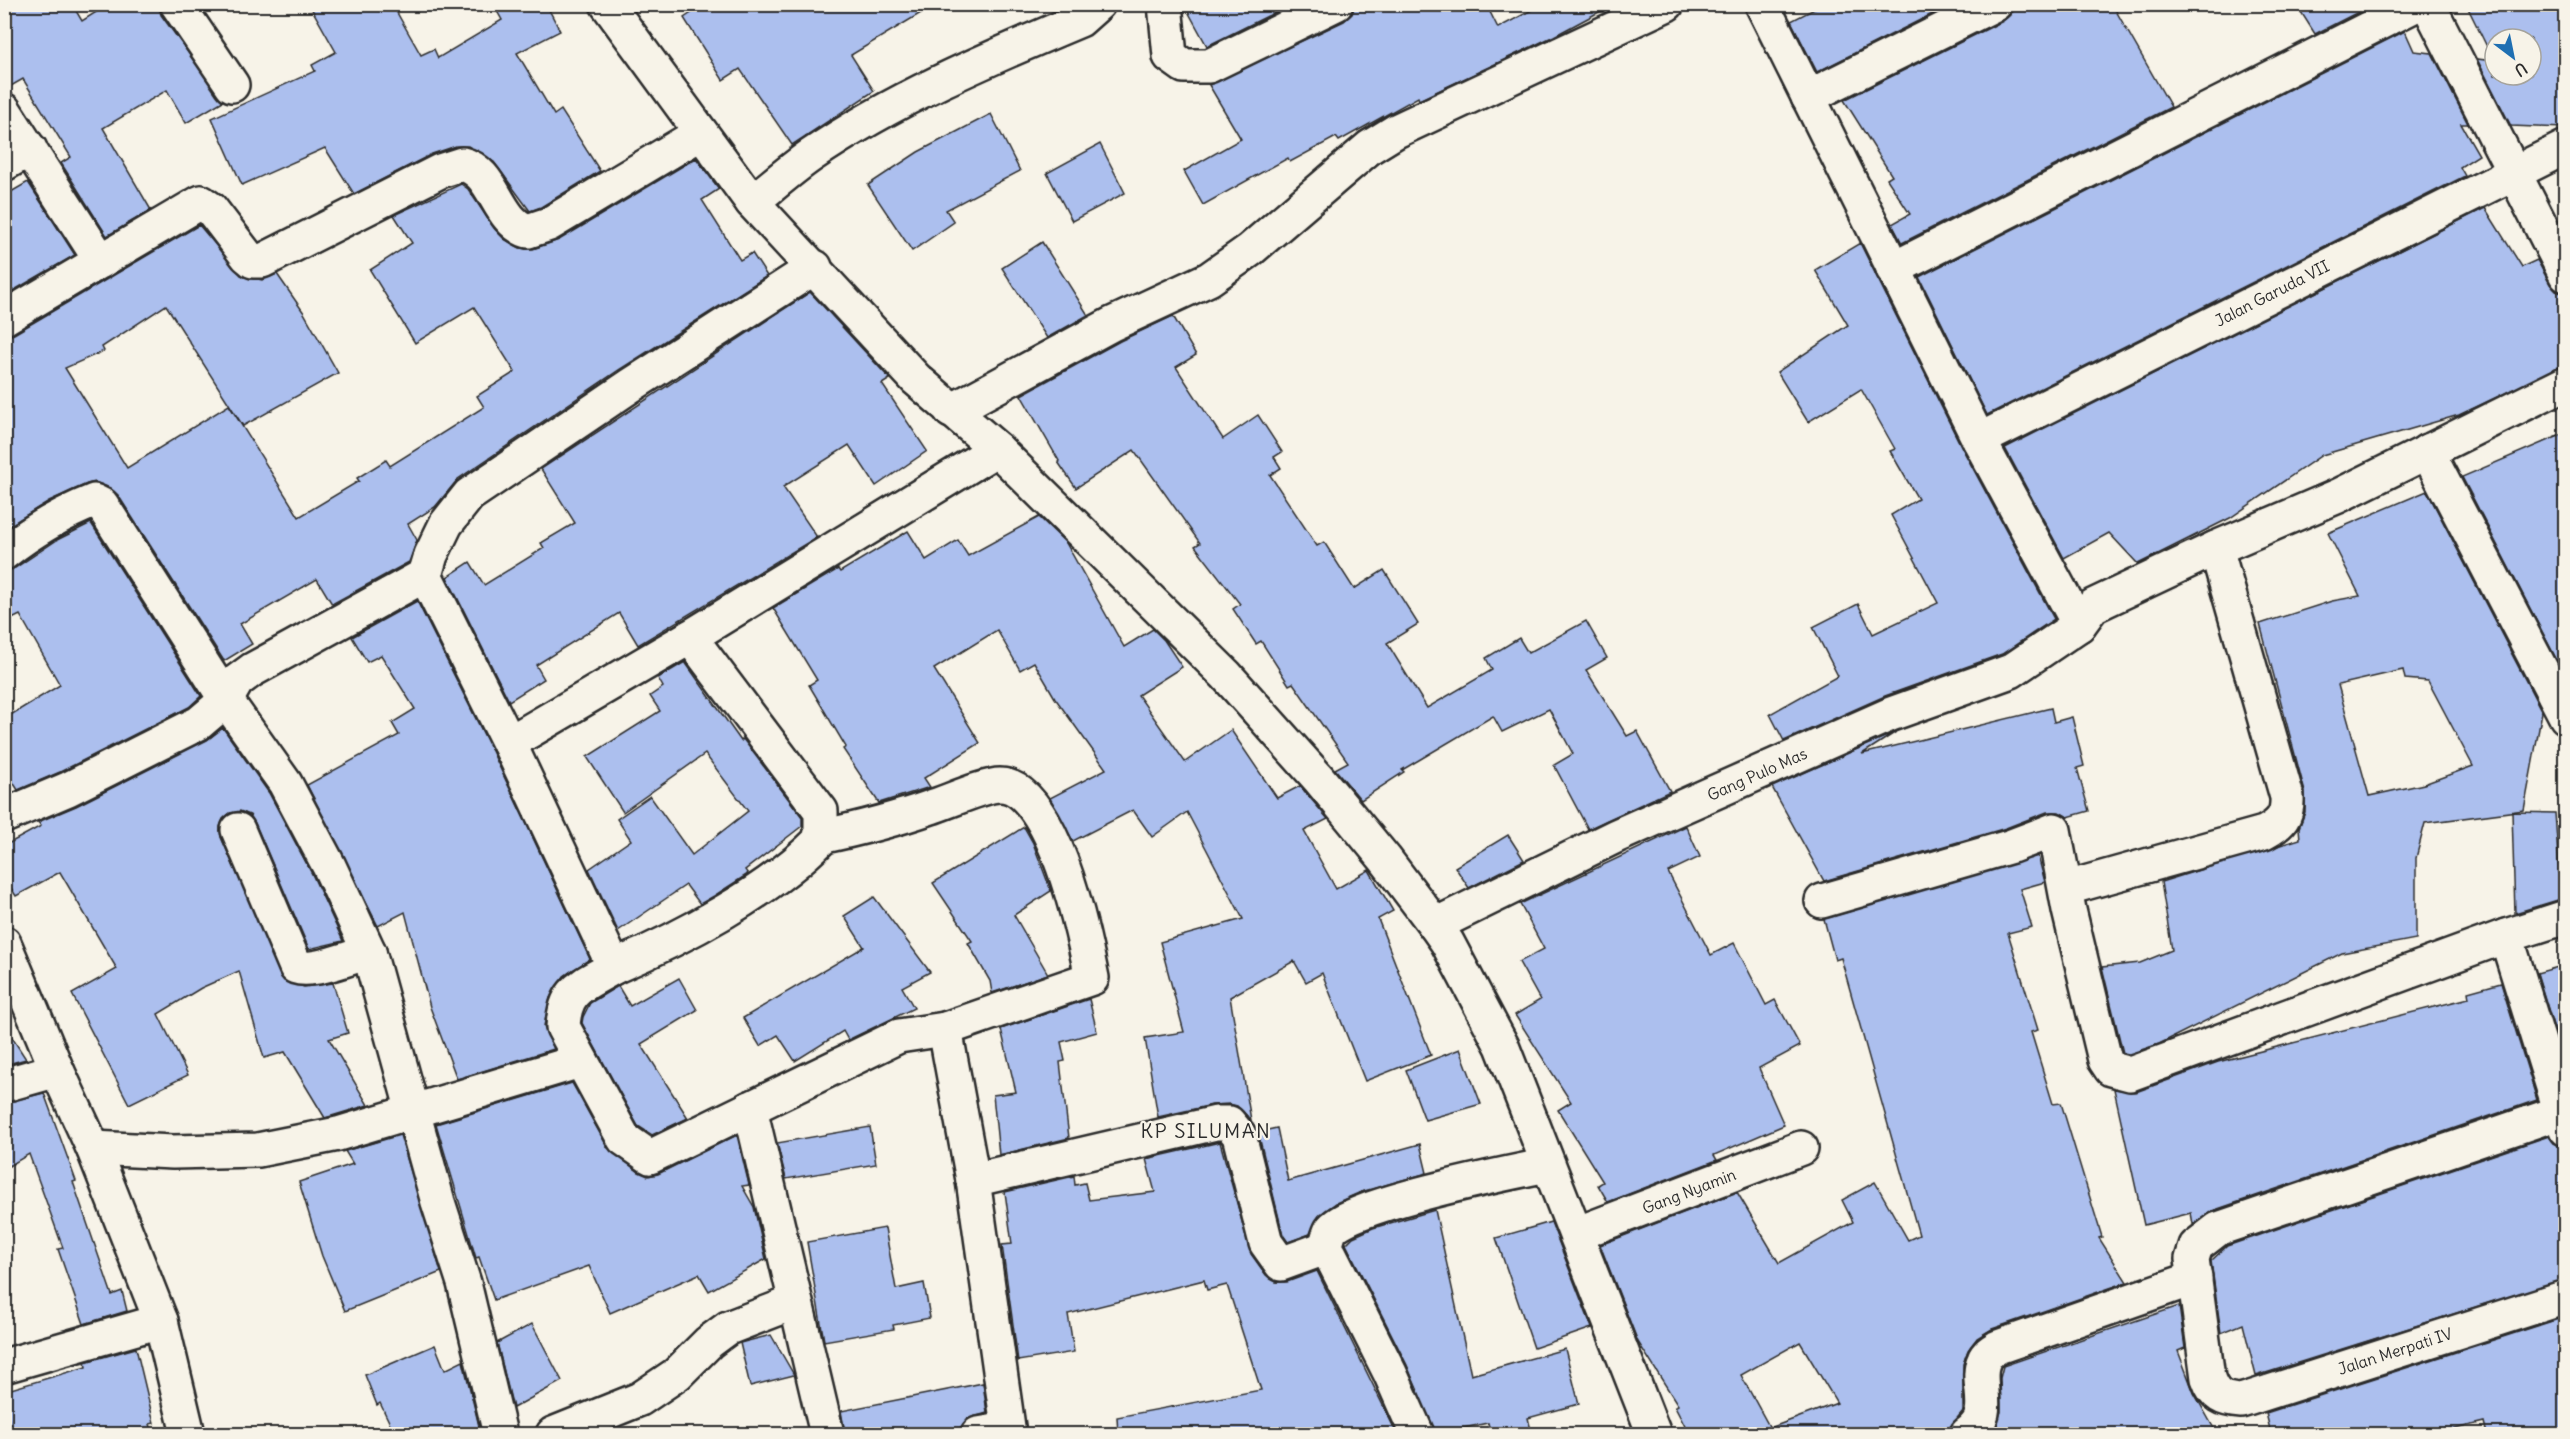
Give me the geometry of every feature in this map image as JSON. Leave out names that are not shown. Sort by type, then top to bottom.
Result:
[{"type":"street","points":[[177,4],[232,86]]},
{"type":"street","points":[[607,4],[752,202],[916,379],[997,449],[1226,675],[1319,778],[1435,925],[1447,942],[1502,1046],[1654,1434]]},
{"type":"street","points":[[752,202],[808,158],[848,132],[944,80],[1080,20],[1098,4]]},
{"type":"street","points":[[1165,4],[1170,56],[1184,66],[1209,66],[1336,4]]},
{"type":"street","points":[[951,411],[1112,324],[1209,279],[1250,250],[1370,147],[1396,131],[1667,4]]},
{"type":"street","points":[[1762,4],[1979,440],[2079,625]]},
{"type":"street","points":[[1808,97],[1995,4]]},
{"type":"street","points":[[1893,269],[2417,4]]},
{"type":"street","points":[[2428,4],[2565,275]]},
{"type":"street","points":[[4,110],[17,156],[101,261]]},
{"type":"street","points":[[4,318],[201,202],[211,208],[247,256],[253,261],[262,261],[440,171],[462,164],[478,172],[520,228],[539,229],[701,133]]},
{"type":"street","name":"Jalan Garuda VII","points":[[1979,440],[2565,147]]},
{"type":"street","points":[[614,967],[509,743],[425,575],[430,555],[446,524],[469,495],[630,386],[814,267]]},
{"type":"street","name":"Gang Pulo Mas","points":[[1435,925],[1616,836],[1891,714],[2011,671],[2079,625],[2093,606],[2216,548],[2337,496],[2565,382]]},
{"type":"street","points":[[509,743],[690,637],[997,449]]},
{"type":"street","points":[[2427,451],[2565,717]]},
{"type":"street","points":[[4,553],[24,537],[69,512],[94,501],[102,505],[225,700],[285,783],[329,866],[369,952],[413,1112],[464,1283],[500,1434]]},
{"type":"street","points":[[2067,888],[2264,833],[2280,824],[2288,810],[2287,797],[2216,548]]},
{"type":"street","points":[[4,816],[199,723],[225,700],[237,681],[252,670],[425,575]]},
{"type":"street","points":[[690,637],[821,811],[820,837],[811,850],[757,890],[681,935],[614,967],[571,993],[564,1010],[563,1027],[624,1139],[650,1157],[899,1036],[945,1029],[1092,978],[1070,885],[1057,850],[1029,800],[1020,792],[999,785],[885,822],[820,837]]},
{"type":"street","points":[[238,830],[296,967],[301,969],[326,964],[369,952]]},
{"type":"street","points":[[1822,901],[2012,846],[2054,830],[2067,888],[2069,910],[2105,1060],[2111,1069],[2118,1073],[2130,1074],[2506,936],[2565,918]]},
{"type":"street","points":[[1967,1434],[1974,1430],[1985,1405],[1981,1369],[1984,1358],[1998,1347],[2195,1278],[2192,1259],[2196,1246],[2218,1229],[2563,1120],[2506,936]]},
{"type":"street","points":[[4,943],[57,1070],[93,1148],[161,1322],[188,1434]]},
{"type":"street","points":[[945,1029],[973,1180],[999,1433]]},
{"type":"street","points":[[93,1148],[173,1152],[258,1150],[338,1134],[580,1061]]},
{"type":"street","points":[[4,1085],[57,1070]]},
{"type":"street","points":[[750,1108],[827,1434]]},
{"type":"street","points":[[973,1180],[1216,1123],[1229,1123],[1239,1135],[1266,1243],[1273,1256],[1281,1264],[1325,1248],[1331,1230],[1350,1217],[1473,1181],[1548,1165]]},
{"type":"street","name":"Gang Nyamin","points":[[1576,1234],[1801,1148]]},
{"type":"street","points":[[1325,1248],[1335,1261],[1417,1434]]},
{"type":"street","name":"Jalan Merpati IV","points":[[2195,1278],[2208,1378],[2212,1389],[2224,1400],[2241,1401],[2565,1297]]},
{"type":"street","points":[[553,1434],[640,1400],[677,1374],[709,1342],[728,1328],[795,1302]]},
{"type":"street","points":[[4,1366],[161,1322]]},
{"type":"building","points":[[4,4],[72,4],[82,21],[109,4],[158,4],[161,15],[223,101],[186,123],[167,90],[103,128],[151,210],[107,236],[61,163],[71,157],[23,79],[4,90]]},
{"type":"building","points":[[309,4],[392,4],[421,55],[434,49],[438,58],[502,20],[493,4],[546,4],[560,31],[517,53],[554,115],[561,110],[600,171],[541,207],[530,211],[494,162],[468,146],[456,146],[432,154],[354,194],[325,148],[242,185],[212,118],[315,71],[312,65],[336,52]]},
{"type":"building","points":[[705,4],[936,4],[851,55],[874,91],[792,145],[740,69],[723,80],[684,18]]},
{"type":"building","points":[[1184,4],[1292,4],[1207,46]]},
{"type":"building","points":[[1355,4],[1486,4],[1498,28],[1543,4],[1614,4],[1554,36],[1419,100],[1418,97],[1339,141],[1336,137],[1290,162],[1288,158],[1203,205],[1184,171],[1241,139],[1209,85],[1344,21],[1352,14]]},
{"type":"building","points":[[1824,4],[1952,4],[1817,72],[1791,21]]},
{"type":"building","points":[[2014,4],[2112,4],[2171,107],[1902,243],[1892,224],[1910,214],[1887,179],[1892,176],[1844,100],[2003,21],[2011,14]]},
{"type":"building","points":[[2296,4],[2374,4],[2315,34]]},
{"type":"building","points":[[2466,4],[2565,4],[2565,128],[2511,126],[2491,87],[2543,87],[2543,27],[2483,27],[2483,39]]},
{"type":"building","points":[[2405,31],[2414,51],[2432,53],[2468,124],[2461,124],[2479,155],[2460,167],[2465,176],[1987,415],[1919,277]]},
{"type":"building","points":[[2477,59],[2483,60],[2483,71]]},
{"type":"building","points":[[991,114],[1020,171],[946,210],[954,222],[912,251],[868,185],[918,152]]},
{"type":"building","points":[[1100,144],[1125,193],[1072,221],[1047,173]]},
{"type":"building","points":[[696,158],[719,189],[702,200],[740,260],[752,253],[767,276],[619,370],[458,479],[435,507],[408,524],[417,540],[409,562],[332,604],[317,579],[240,624],[252,644],[224,661],[118,495],[110,488],[95,482],[87,484],[49,501],[4,529],[4,337],[14,334],[199,225],[241,275],[262,280],[277,274],[304,313],[338,373],[243,426],[166,305],[102,347],[104,351],[65,368],[127,468],[229,405],[299,517],[359,481],[357,478],[386,460],[390,466],[484,407],[477,396],[515,372],[474,307],[415,343],[370,270],[412,243],[394,215],[461,184],[468,189],[504,239],[520,248],[533,249],[559,240]]},
{"type":"building","points":[[28,182],[75,255],[4,296],[4,196]]},
{"type":"building","points":[[2485,208],[2522,267],[2537,260],[2550,284],[2556,291],[2565,294],[2565,365],[2459,415],[2322,455],[2230,518],[2138,564],[2109,533],[2064,558],[2005,448]]},
{"type":"building","points":[[1042,242],[1088,315],[1047,338],[1002,268]]},
{"type":"building","points":[[1860,243],[1962,448],[2054,619],[2002,654],[1885,696],[1784,741],[1770,714],[1838,676],[1813,627],[1858,604],[1873,634],[1938,603],[1891,515],[1918,499],[1890,451],[1895,449],[1861,389],[1808,422],[1777,372],[1848,325],[1815,270]]},
{"type":"building","points":[[810,292],[890,379],[882,384],[927,451],[876,486],[849,445],[783,487],[817,537],[638,645],[619,613],[536,665],[544,679],[509,701],[447,577],[470,562],[484,585],[544,548],[541,543],[575,523],[541,469]]},
{"type":"building","points":[[1173,316],[1196,355],[1176,367],[1223,439],[1258,415],[1282,452],[1274,457],[1281,468],[1270,475],[1317,546],[1324,542],[1354,589],[1384,570],[1418,624],[1387,643],[1427,708],[1492,670],[1486,658],[1519,638],[1528,653],[1586,621],[1607,658],[1586,670],[1627,736],[1637,731],[1670,791],[1588,829],[1554,765],[1573,754],[1549,709],[1502,732],[1493,716],[1402,770],[1404,772],[1361,800],[1335,769],[1348,762],[1293,683],[1289,685],[1261,641],[1256,644],[1233,609],[1240,604],[1195,546],[1200,543],[1134,450],[1076,488],[1058,462],[1021,395],[1120,341]]},
{"type":"building","points":[[2565,433],[2565,676],[2462,477]]},
{"type":"building","points":[[2427,491],[2542,712],[2524,810],[2425,823],[2416,858],[2416,939],[2342,953],[2159,1044],[2129,1054],[2123,1053],[2102,967],[2140,963],[2172,950],[2161,882],[2300,839],[2299,828],[2305,812],[2305,792],[2260,624],[2332,601],[2360,596],[2328,533]],"holes":[[[2403,670],[2405,679],[2428,681],[2473,766],[2424,784],[2369,796],[2338,685]]]},
{"type":"building","points":[[1039,517],[1066,543],[1124,647],[1153,629],[1164,640],[1182,667],[1138,695],[1185,762],[1231,730],[1277,798],[1300,786],[1328,819],[1304,831],[1336,889],[1369,870],[1393,911],[1378,919],[1431,1055],[1365,1081],[1322,973],[1306,982],[1294,961],[1230,997],[1251,1120],[1237,1106],[1229,1104],[1212,1105],[1158,1117],[1145,1038],[1184,1032],[1160,942],[1243,919],[1187,812],[1152,837],[1133,810],[1073,841],[1050,798],[1106,769],[1055,698],[1034,662],[1020,670],[997,630],[934,669],[980,743],[924,778],[930,787],[879,803],[843,749],[846,747],[809,685],[817,680],[773,608],[838,569],[840,572],[908,531],[926,560],[958,540],[968,556]]},
{"type":"building","points":[[91,523],[201,696],[189,707],[60,772],[18,790],[4,768],[4,719],[60,685],[20,615],[4,623],[4,571],[15,568],[57,540]]},
{"type":"building","points":[[417,601],[492,751],[590,959],[564,976],[550,998],[544,1026],[554,1049],[457,1079],[430,1007],[405,912],[378,926],[307,785],[399,735],[392,723],[415,709],[381,655],[367,662],[352,637]]},
{"type":"building","points":[[685,662],[741,741],[743,739],[802,817],[802,826],[745,870],[748,874],[700,904],[686,885],[618,931],[589,869],[631,840],[617,819],[650,796],[692,855],[748,811],[705,754],[623,812],[587,757],[660,711],[650,696],[663,687],[658,678]]},
{"type":"building","points":[[2051,708],[2054,722],[2072,717],[2084,766],[2077,768],[2089,811],[2068,817],[2059,812],[2047,812],[2006,828],[1824,881],[1772,787],[1896,732],[1862,754]]},
{"type":"building","points":[[223,728],[269,793],[312,874],[343,941],[309,949],[250,815],[240,811],[230,813],[223,819],[220,827],[221,837],[284,981],[304,987],[333,983],[348,1033],[329,1039],[368,1105],[325,1118],[285,1052],[264,1058],[239,971],[201,988],[158,1014],[188,1075],[129,1104],[72,994],[117,969],[60,872],[16,896],[4,877],[4,846],[41,826],[38,822],[76,806],[207,740]]},
{"type":"building","points":[[2512,812],[2555,813],[2561,899],[2515,913]]},
{"type":"building","points":[[1686,826],[1700,857],[1668,872],[1711,955],[1734,943],[1766,1005],[1775,1000],[1800,1046],[1759,1068],[1784,1125],[1714,1155],[1717,1160],[1608,1202],[1598,1185],[1603,1182],[1558,1110],[1571,1102],[1515,1015],[1540,1000],[1519,962],[1544,949],[1520,904]]},
{"type":"building","points":[[1024,827],[1033,843],[1051,891],[1014,915],[1048,974],[992,993],[990,981],[968,943],[972,941],[933,883]]},
{"type":"building","points":[[1508,835],[1524,860],[1469,888],[1455,867]]},
{"type":"building","points":[[2038,856],[2045,882],[2020,889],[2032,927],[2008,933],[2038,1030],[2031,1032],[2053,1104],[2061,1103],[2102,1237],[2099,1238],[2127,1282],[1992,1329],[1977,1338],[1968,1350],[1963,1364],[1963,1411],[1949,1428],[1949,1434],[1689,1434],[1675,1407],[1678,1405],[1638,1342],[1600,1245],[1737,1192],[1779,1263],[1853,1222],[1842,1200],[1875,1182],[1908,1240],[1919,1235],[1841,958],[1835,960],[1824,919]],"holes":[[[1800,1342],[1837,1403],[1770,1428],[1741,1375]]]},
{"type":"building","points":[[874,897],[930,972],[902,987],[914,1008],[848,1040],[843,1031],[795,1061],[778,1035],[760,1046],[743,1018],[864,947],[844,916]]},
{"type":"building","points":[[2565,965],[2565,1064],[2537,973]]},
{"type":"building","points":[[679,978],[697,1010],[641,1044],[688,1118],[652,1135],[638,1126],[582,1023],[583,1017],[590,1003],[618,986],[630,1006]]},
{"type":"building","points":[[2501,983],[2537,1100],[2212,1211],[2193,1224],[2191,1213],[2144,1225],[2114,1089],[2136,1092],[2218,1062],[2469,998],[2468,992]]},
{"type":"building","points":[[1089,999],[1097,1032],[1061,1042],[1065,1061],[1060,1062],[1069,1138],[999,1155],[993,1095],[1016,1092],[1001,1029]]},
{"type":"building","points":[[4,1025],[26,1059],[4,1065]]},
{"type":"building","points":[[1460,1049],[1481,1104],[1425,1120],[1406,1070]]},
{"type":"building","points":[[572,1083],[608,1148],[639,1172],[648,1176],[658,1174],[737,1135],[749,1185],[742,1186],[754,1207],[766,1259],[709,1291],[699,1274],[610,1313],[589,1266],[494,1300],[479,1257],[476,1258],[436,1124]]},
{"type":"building","points":[[44,1093],[76,1181],[73,1182],[112,1295],[122,1291],[127,1311],[84,1324],[58,1249],[63,1248],[29,1154],[4,1169],[4,1103]]},
{"type":"building","points":[[870,1127],[876,1164],[786,1179],[777,1143]]},
{"type":"building","points":[[1277,1128],[1288,1181],[1420,1144],[1427,1173],[1361,1192],[1336,1203],[1319,1216],[1310,1234],[1288,1242],[1283,1235],[1258,1132]]},
{"type":"building","points":[[400,1135],[441,1272],[345,1311],[322,1256],[299,1182],[353,1164],[345,1151]]},
{"type":"building","points":[[2549,1136],[2554,1143],[2565,1147],[2565,1279],[2256,1376],[2243,1324],[2221,1333],[2211,1261],[2227,1246]]},
{"type":"building","points":[[1220,1142],[1251,1254],[1266,1275],[1276,1282],[1287,1282],[1317,1271],[1397,1434],[1118,1434],[1117,1417],[1261,1390],[1227,1285],[1207,1290],[1204,1280],[1068,1314],[1074,1352],[1018,1361],[1002,1245],[1012,1244],[1005,1192],[1074,1176],[1075,1185],[1085,1183],[1089,1200],[1155,1192],[1146,1159]]},
{"type":"building","points":[[1435,1210],[1471,1375],[1565,1349],[1579,1404],[1528,1418],[1532,1434],[1491,1434],[1488,1423],[1435,1434],[1407,1365],[1346,1244],[1353,1237],[1373,1228]]},
{"type":"building","points":[[1551,1222],[1592,1328],[1534,1348],[1496,1238]]},
{"type":"building","points":[[885,1228],[896,1289],[924,1283],[930,1318],[893,1325],[894,1329],[824,1341],[807,1242]]},
{"type":"building","points":[[2179,1306],[2185,1348],[2178,1351],[2194,1393],[2217,1434],[1993,1434],[2001,1412],[2000,1378],[2003,1366]]},
{"type":"building","points":[[2565,1317],[2565,1434],[2487,1434],[2484,1422],[2434,1434],[2271,1434],[2266,1413]]},
{"type":"building","points":[[532,1324],[562,1381],[513,1408],[497,1343]]},
{"type":"building","points":[[771,1335],[794,1375],[750,1386],[740,1343]]},
{"type":"building","points":[[435,1345],[445,1370],[463,1361],[481,1434],[395,1434],[380,1403],[377,1405],[365,1375]]},
{"type":"building","points":[[136,1348],[154,1423],[150,1424],[153,1434],[13,1434],[4,1403],[4,1391],[86,1367],[85,1362]]},
{"type":"building","points":[[983,1383],[987,1413],[967,1419],[960,1428],[928,1434],[845,1434],[841,1411]]},
{"type":"district","name":"KP SILUMAN","points":[[1206,1131]]}]
